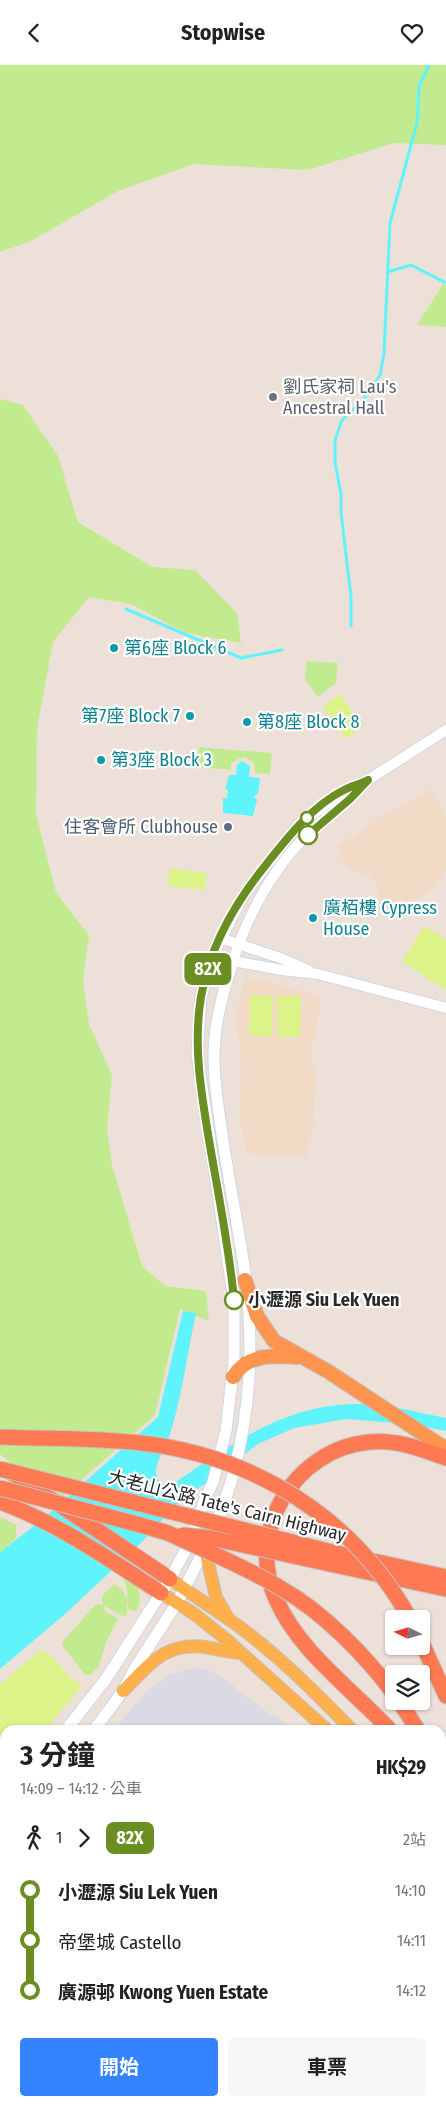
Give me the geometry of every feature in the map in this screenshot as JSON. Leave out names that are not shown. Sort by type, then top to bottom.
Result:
[{"type":"highway","points":[[246,1280],[257,1316],[274,1341],[342,1381],[446,1449]]},
{"type":"highway","points":[[233,1377],[241,1365],[250,1361],[276,1356],[301,1358]]},
{"type":"highway","points":[[0,1437],[88,1439],[142,1443],[188,1451],[248,1470],[303,1501],[344,1534],[374,1565],[404,1610]]},
{"type":"highway","points":[[385,1725],[296,1633],[273,1593],[266,1554],[271,1523],[279,1503],[296,1479],[312,1464],[330,1453],[348,1446],[369,1442],[390,1442],[411,1446],[446,1458]]},
{"type":"highway","points":[[0,1465],[170,1579]]},
{"type":"highway","name":"大老山公路 Tate's Cairn Highway","points":[[0,1469],[332,1552],[446,1577]]},
{"type":"highway","name":"大老山公路 Tate's Cairn Highway","points":[[0,1488],[168,1533],[211,1538],[446,1589]]},
{"type":"highway","points":[[0,1501],[30,1513],[162,1593]]},
{"type":"highway","points":[[168,1533],[283,1589],[334,1628],[385,1683]]},
{"type":"highway","points":[[427,1655],[446,1696]]},
{"type":"highway","points":[[405,1710],[415,1725]]},
{"type":"main road","points":[[70,1725],[106,1679],[162,1593],[191,1540],[205,1499],[214,1482],[226,1431],[233,1377],[235,1338],[232,1279],[197,1054],[201,997],[213,955]]},
{"type":"main road","points":[[98,1725],[123,1691],[135,1668],[185,1590],[205,1550],[223,1503],[241,1434],[250,1361],[250,1335],[246,1280],[221,1128],[214,1057],[221,1003],[233,961]]},
{"type":"main road","points":[[205,1550],[216,1597],[228,1618]]},
{"type":"main road","points":[[170,1579],[228,1618],[312,1689],[347,1725]]},
{"type":"main road","points":[[162,1593],[227,1640],[322,1725]]},
{"type":"main road","points":[[123,1691],[159,1656],[177,1648],[187,1646],[207,1647],[220,1651],[240,1653]]},
{"type":"street","points":[[213,955],[220,938],[244,895],[295,829],[342,791],[368,780],[446,730]]},
{"type":"street","points":[[368,780],[350,799],[310,832],[286,859],[258,900],[233,961],[318,974],[446,1008]]},
{"type":"street","points":[[220,938],[283,959],[318,974]]},
{"type":"shaded area","points":[[432,789],[446,815],[446,869],[434,889],[389,918],[378,897],[379,887],[370,876],[348,868],[336,848],[383,815]]},
{"type":"shaded area","points":[[252,977],[321,997],[316,1038],[312,1040],[311,1063],[316,1064],[313,1131],[306,1156],[247,1154],[240,1125],[241,1047],[235,1023],[243,985],[246,980]]},
{"type":"shaded area","points":[[192,1668],[205,1669],[216,1673],[286,1725],[117,1725],[146,1692],[169,1675]]},
{"type":"green space","points":[[0,65],[446,65],[446,145],[394,143],[308,170],[194,164],[118,191],[29,242],[0,252]]},
{"type":"green space","points":[[443,284],[446,286],[446,327],[417,325]]},
{"type":"green space","points":[[0,399],[23,405],[58,456],[78,522],[152,567],[195,570],[237,613],[241,643],[186,633],[131,604],[89,597],[53,642],[37,729],[36,814],[56,893],[89,935],[83,980],[89,1024],[112,1075],[107,1129],[112,1165],[142,1266],[165,1286],[206,1291],[209,1321],[180,1309],[155,1415],[62,1497],[14,1466],[0,1454]]},
{"type":"green space","points":[[307,661],[338,663],[336,683],[318,697],[305,679]]},
{"type":"green space","points":[[339,694],[363,726],[346,739],[323,707]]},
{"type":"green space","points":[[199,747],[272,753],[270,774],[255,773],[254,763],[245,757],[231,764],[231,770],[197,767]]},
{"type":"green space","points":[[170,868],[207,873],[205,890],[168,886]]},
{"type":"green space","points":[[424,926],[446,939],[446,990],[402,962]]},
{"type":"green space","points":[[250,995],[273,996],[272,1036],[249,1036]]},
{"type":"green space","points":[[278,996],[301,996],[300,1037],[278,1037]]},
{"type":"green space","points":[[0,1517],[16,1525],[16,1538],[0,1552]]},
{"type":"green space","points":[[122,1576],[137,1586],[140,1596],[139,1605],[136,1611],[129,1610],[127,1601],[127,1614],[125,1617],[104,1606],[105,1611],[118,1619],[107,1640],[99,1666],[90,1675],[85,1675],[62,1645],[63,1641],[96,1604],[103,1605],[102,1596],[114,1584],[122,1589],[127,1599],[127,1589]]},
{"type":"green space","points":[[41,1650],[52,1657],[71,1678],[83,1685],[49,1725],[0,1725],[0,1684]]},
{"type":"water","points":[[242,761],[250,766],[249,777],[260,778],[258,793],[254,797],[257,800],[253,816],[223,813],[223,798],[227,798],[228,790],[225,789],[229,775],[236,775],[237,765]]},
{"type":"water","points":[[183,1311],[196,1313],[177,1407],[169,1437],[158,1460],[156,1472],[160,1483],[171,1485],[256,1431],[301,1412],[325,1407],[352,1404],[388,1406],[446,1418],[446,1431],[409,1424],[347,1419],[294,1428],[258,1444],[176,1505],[139,1545],[65,1614],[0,1669],[0,1552],[43,1519],[158,1417]]},
{"type":"waterway","points":[[351,626],[351,597],[341,513],[341,494],[335,462],[335,440],[342,420],[363,400],[380,375],[384,353],[390,223],[417,123],[419,86],[429,65]]},
{"type":"waterway","points":[[387,272],[411,265],[446,283]]},
{"type":"waterway","points":[[126,609],[241,658],[282,650]]},
{"type":"bus line","name":"82X","points":[[234,1300],[197,1054],[199,1010],[206,975],[220,938],[236,909],[254,879],[278,849],[295,829],[320,807],[342,791],[368,780],[350,799],[329,815],[308,835]]},
{"type":"place","name":"劉氏家祠 Lau's Ancestral Hall","points":[[273,397]]},
{"type":"place","name":"第6座 Block 6","points":[[114,648]]},
{"type":"place","name":"第7座 Block 7","points":[[190,716]]},
{"type":"place","name":"第8座 Block 8","points":[[247,722]]},
{"type":"place","name":"第3座 Block 3","points":[[101,760]]},
{"type":"place","name":"住客會所 Clubhouse","points":[[228,827]]},
{"type":"place","name":"廣栢樓 Cypress House","points":[[313,918]]},
{"type":"place","name":"小瀝源 Siu Lek Yuen","points":[[234,1300]]}]
